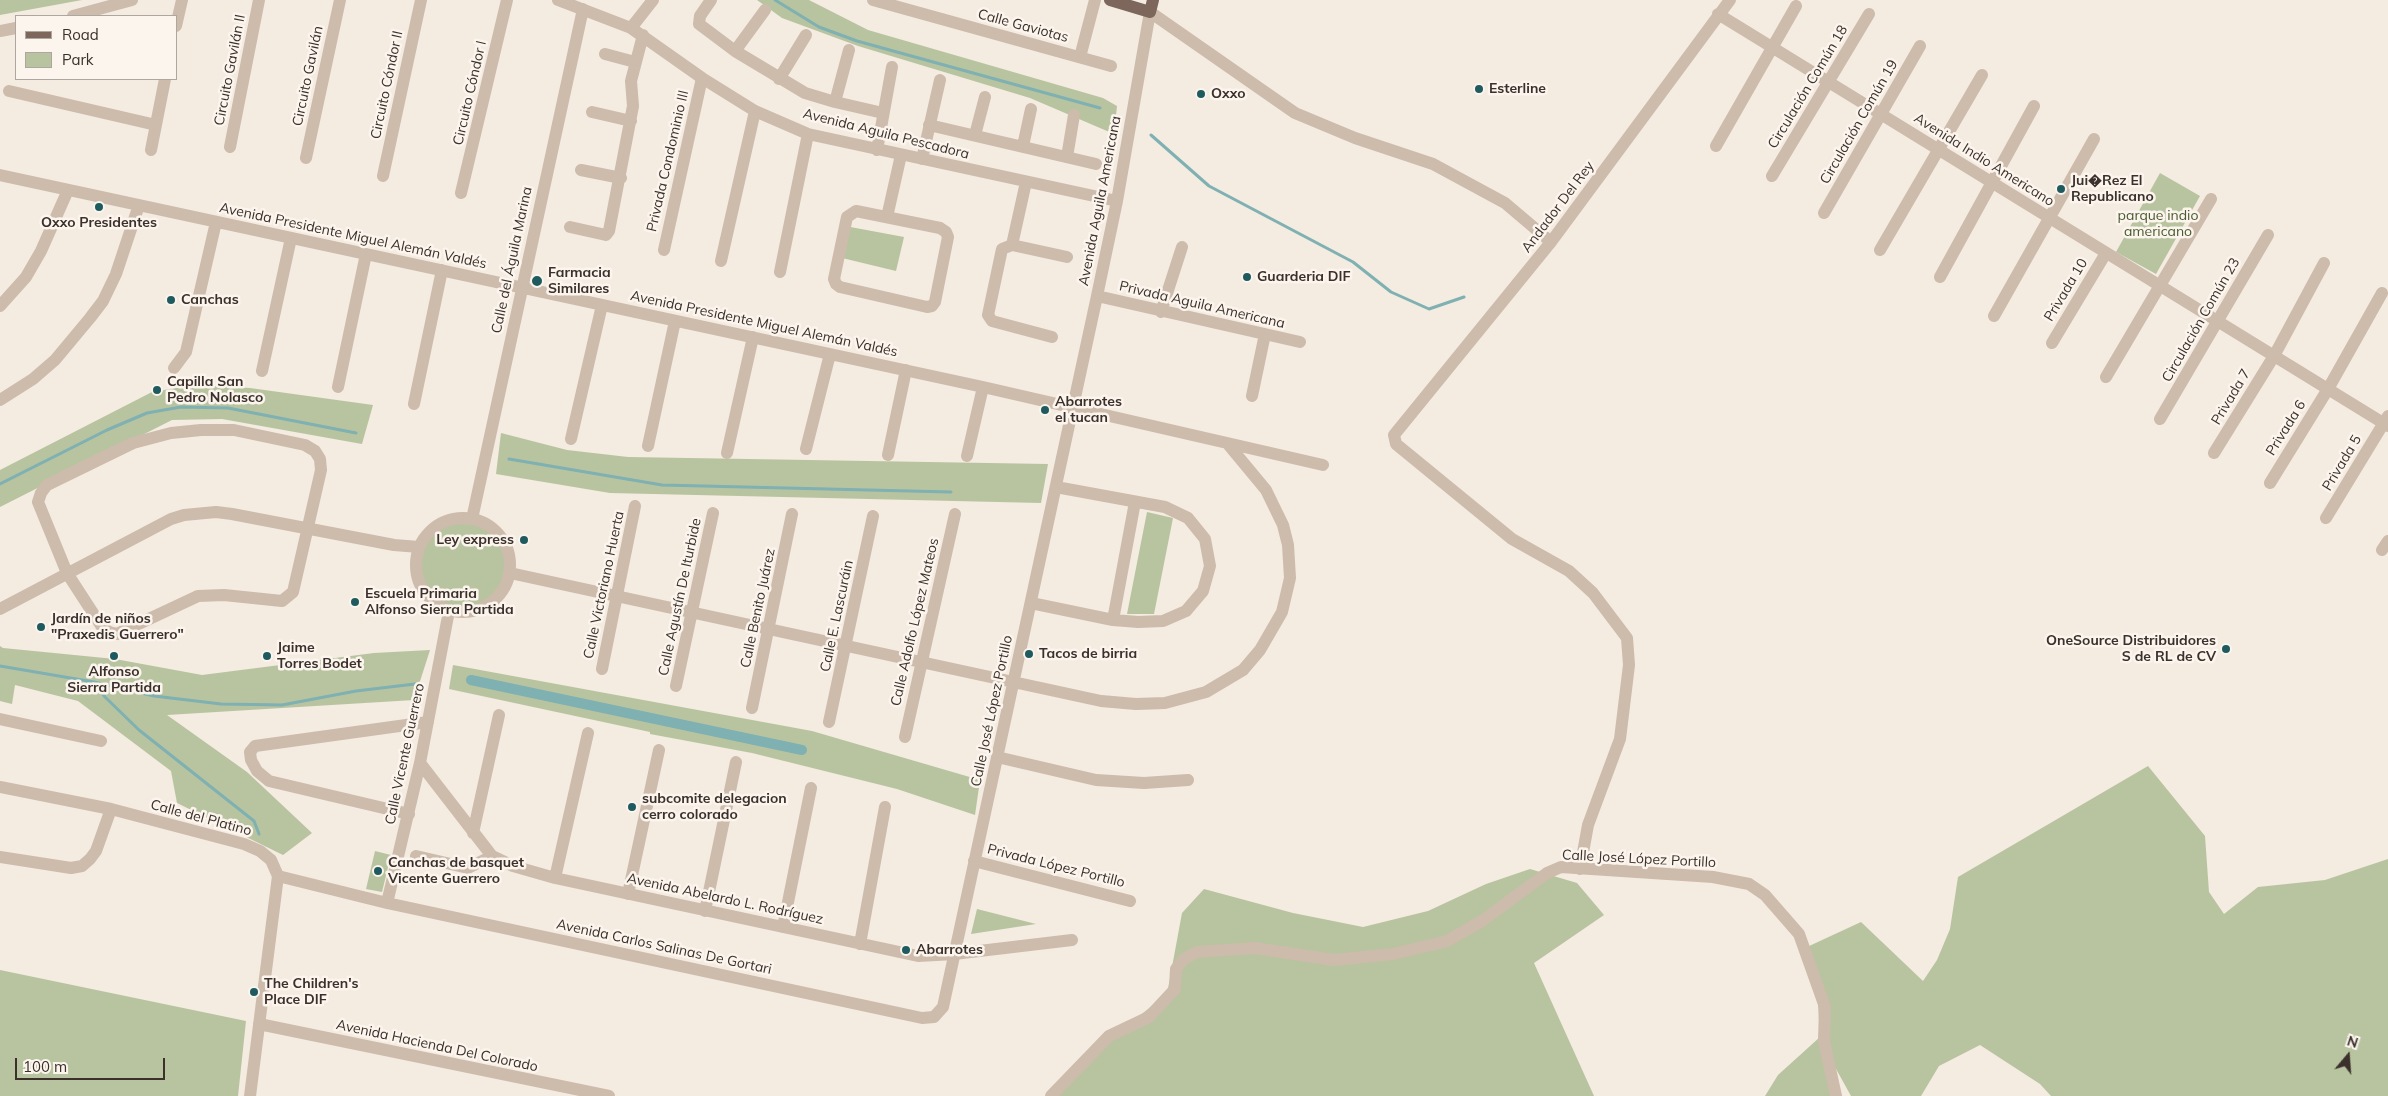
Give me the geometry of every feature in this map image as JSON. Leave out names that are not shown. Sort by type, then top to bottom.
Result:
[{"type":"main road","points":[[1110,0],[1152,6]]},
{"type":"street","points":[[178,17],[182,0]]},
{"type":"street","name":"Circuito Gavilán II","points":[[230,146],[259,0]]},
{"type":"street","name":"Circuito Gavilán","points":[[306,158],[340,0]]},
{"type":"street","name":"Circuito Cóndor II","points":[[383,176],[421,0]]},
{"type":"street","name":"Circuito Cóndor I","points":[[461,193],[507,0]]},
{"type":"street","name":"Avenida Aguila Pescadora","points":[[558,0],[631,28],[644,35],[702,78],[755,111],[808,134],[1117,201]]},
{"type":"street","points":[[631,28],[653,0]]},
{"type":"street","points":[[711,0],[700,16],[699,24],[735,51],[805,93],[834,102],[883,113]]},
{"type":"street","name":"Calle Gaviotas","points":[[873,0],[1111,66]]},
{"type":"street","name":"Calle Gaviotas","points":[[1080,57],[1095,0]]},
{"type":"street","name":"Andador Del Rey","points":[[1580,869],[1588,825],[1620,740],[1629,665],[1627,638],[1593,593],[1569,570],[1512,539],[1396,444],[1394,435],[1551,242],[1730,0]]},
{"type":"street","points":[[77,15],[128,2]]},
{"type":"street","points":[[122,15],[128,2]]},
{"type":"street","points":[[1152,6],[1295,113],[1355,138],[1433,164],[1505,203],[1551,242]]},
{"type":"street","name":"Avenida Aguila Americana","points":[[1073,408],[1117,201],[1152,6]]},
{"type":"street","points":[[1716,146],[1796,6]]},
{"type":"street","name":"Calle del Águila Marina","points":[[472,519],[583,9]]},
{"type":"street","points":[[735,51],[765,10]]},
{"type":"street","name":"Avenida Indio Americano","points":[[1718,14],[2218,322],[2328,389],[2387,422]]},
{"type":"street","name":"Circulación Común 18","points":[[1772,176],[1869,14]]},
{"type":"street","points":[[0,31],[15,28]]},
{"type":"street","points":[[570,227],[606,235],[608,233],[621,178],[631,121],[634,97],[631,81],[644,35]]},
{"type":"street","points":[[779,79],[806,35]]},
{"type":"street","name":"Circulación Común 19","points":[[1824,213],[1920,46]]},
{"type":"street","points":[[834,102],[849,50]]},
{"type":"street","points":[[605,54],[635,62]]},
{"type":"street","points":[[877,150],[892,67]]},
{"type":"street","points":[[1880,250],[1982,75]]},
{"type":"street","name":"Privada Condominio III","points":[[664,250],[702,78]]},
{"type":"street","points":[[151,150],[166,80]]},
{"type":"street","points":[[922,159],[940,80]]},
{"type":"street","points":[[9,91],[156,125]]},
{"type":"street","points":[[975,135],[985,97]]},
{"type":"street","points":[[1940,277],[2034,106]]},
{"type":"street","points":[[1023,146],[1032,110]]},
{"type":"street","points":[[721,261],[755,111]]},
{"type":"street","points":[[592,112],[631,121]]},
{"type":"street","points":[[1067,156],[1074,115]]},
{"type":"street","points":[[929,125],[1096,164]]},
{"type":"street","points":[[780,272],[808,134]]},
{"type":"street","points":[[1994,316],[2094,139]]},
{"type":"street","points":[[887,217],[901,155]]},
{"type":"street","points":[[581,170],[621,178]]},
{"type":"street","name":"Avenida Presidente Miguel Alemán Valdés","points":[[0,176],[906,370],[1323,464]]},
{"type":"street","points":[[1012,245],[1026,182]]},
{"type":"street","points":[[0,306],[30,271],[68,190]]},
{"type":"street","points":[[2106,377],[2211,198]]},
{"type":"street","points":[[0,400],[33,379],[55,360],[94,312],[116,274],[139,205]]},
{"type":"street","points":[[856,211],[887,217],[940,228],[946,232],[948,237],[936,302],[932,306],[927,307],[840,288],[836,284],[834,279],[847,217],[856,211]]},
{"type":"street","points":[[174,368],[186,352],[216,222]]},
{"type":"street","name":"Circulación Común 23","points":[[2160,419],[2268,235]]},
{"type":"street","points":[[262,371],[291,238]]},
{"type":"street","points":[[1052,336],[989,318],[1000,252],[1006,245],[1012,245],[1067,257]]},
{"type":"street","points":[[1161,312],[1182,247]]},
{"type":"street","name":"Privada 10","points":[[2052,343],[2106,253]]},
{"type":"street","points":[[338,387],[366,254]]},
{"type":"street","name":"Privada 7","points":[[2214,453],[2274,356],[2324,263]]},
{"type":"street","points":[[414,404],[442,270]]},
{"type":"street","name":"Privada 6","points":[[2270,483],[2328,389],[2382,293]]},
{"type":"street","name":"Privada Aguila Americana","points":[[1097,296],[1300,342]]},
{"type":"street","points":[[571,438],[602,305]]},
{"type":"street","points":[[648,446],[675,321]]},
{"type":"street","points":[[1252,396],[1265,334]]},
{"type":"street","points":[[727,453],[753,337]]},
{"type":"street","points":[[806,449],[830,354]]},
{"type":"street","points":[[888,456],[906,370]]},
{"type":"street","points":[[967,456],[983,387]]},
{"type":"street","name":"Calle José López Portillo","points":[[934,1017],[943,1007],[1073,408]]},
{"type":"street","name":"Privada 5","points":[[2326,518],[2387,422]]},
{"type":"street","points":[[234,430],[305,445],[315,451],[320,459],[321,470],[293,592],[282,601],[224,595],[198,596],[117,634],[109,632],[102,627],[67,573],[38,502],[41,493],[47,485],[133,443],[171,432],[234,430]]},
{"type":"street","points":[[510,573],[1101,701],[1136,704],[1165,703],[1206,692],[1243,670],[1260,650],[1282,612],[1290,578],[1288,545],[1283,525],[1266,490],[1227,443]]},
{"type":"street","points":[[1030,603],[1112,620],[1163,621],[1186,611],[1203,591],[1210,566],[1204,539],[1188,518],[1165,508],[1056,487]]},
{"type":"street","points":[[1112,620],[1135,502]]},
{"type":"street","name":"Calle Victoriano Huerta","points":[[602,669],[635,506]]},
{"type":"street","points":[[0,609],[171,519],[184,515],[216,512],[308,527],[394,545],[419,547]]},
{"type":"street","name":"Calle Agustín De Iturbide","points":[[676,686],[713,513]]},
{"type":"street","name":"Calle Benito Juárez","points":[[752,708],[792,514]]},
{"type":"street","name":"Calle Adolfo López Mateos","points":[[905,737],[955,514]]},
{"type":"street","name":"Calle E. Lascuráin","points":[[829,722],[874,516]]},
{"type":"street","points":[[459,518],[472,519],[494,529],[502,538],[509,555],[510,573],[506,586],[488,606],[469,612],[449,610],[432,601],[420,585],[416,573],[419,547],[426,536],[441,524],[459,518]]},
{"type":"street","name":"Calle Vicente Guerrero","points":[[387,903],[420,763],[449,610]]},
{"type":"street","points":[[473,834],[498,715]]},
{"type":"street","points":[[0,719],[101,741]]},
{"type":"street","points":[[409,814],[269,781],[257,772],[251,760],[250,752],[255,746],[428,722]]},
{"type":"street","points":[[555,878],[588,734]]},
{"type":"street","points":[[628,894],[659,750]]},
{"type":"street","points":[[997,757],[1096,780],[1144,783],[1188,780]]},
{"type":"street","points":[[705,910],[736,762]]},
{"type":"street","name":"Avenida Abelardo L. Rodríguez","points":[[420,763],[473,834],[492,856],[513,866],[555,878],[918,956],[954,954],[1072,940]]},
{"type":"street","name":"Calle del Platino","points":[[0,787],[111,810],[244,844],[260,851],[271,860],[278,876]]},
{"type":"street","points":[[783,927],[811,788]]},
{"type":"street","points":[[860,944],[884,808]]},
{"type":"street","points":[[0,857],[71,868],[82,866],[90,860],[96,851],[111,810]]},
{"type":"street","points":[[416,856],[468,868],[492,856]]},
{"type":"street","name":"Privada López Portillo","points":[[974,861],[1130,901]]},
{"type":"street","name":"Calle José López Portillo","points":[[1051,1096],[1109,1036],[1149,1017],[1175,989],[1176,969],[1184,959],[1197,952],[1255,948],[1334,960],[1393,954],[1447,941],[1482,921],[1547,873],[1561,867],[1713,877],[1749,884],[1765,895],[1799,934],[1825,1007],[1824,1041],[1836,1096]]},
{"type":"street","points":[[250,1096],[278,876],[387,903]]},
{"type":"street","name":"Avenida Carlos Salinas De Gortari","points":[[387,903],[922,1018],[934,1017]]},
{"type":"street","name":"Avenida Hacienda Del Colorado","points":[[259,1024],[609,1096]]},
{"type":"green space","points":[[0,0],[82,0],[0,15]]},
{"type":"green space","points":[[757,0],[809,0],[868,30],[1103,98],[1117,106],[1114,134],[1030,98],[858,46],[782,18]]},
{"type":"green space","name":"parque indio americano","points":[[2160,173],[2200,196],[2156,274],[2116,252]]},
{"type":"green space","points":[[845,226],[904,237],[896,271],[838,257]]},
{"type":"green space","points":[[194,385],[250,388],[373,405],[362,444],[222,419],[172,420],[0,507],[0,470],[152,392]]},
{"type":"green space","points":[[501,433],[567,450],[628,457],[1048,464],[1041,503],[610,493],[496,474]]},
{"type":"green space","points":[[1147,512],[1173,518],[1154,614],[1127,614]]},
{"type":"green space","points":[[463,523],[479,526],[493,535],[502,549],[505,565],[502,581],[493,595],[479,604],[463,607],[447,604],[433,595],[424,581],[421,565],[424,549],[433,535],[447,526]]},
{"type":"green space","points":[[0,646],[3,648],[115,659],[202,675],[374,653],[430,650],[414,700],[167,715],[247,772],[312,833],[283,855],[177,803],[171,771],[78,701],[15,685],[12,704],[0,701]]},
{"type":"green space","points":[[453,665],[812,731],[980,780],[975,815],[897,789],[752,753],[650,734],[650,732],[449,689]]},
{"type":"green space","points":[[2148,766],[2205,836],[2209,892],[2224,914],[2258,887],[2325,880],[2388,859],[2388,1096],[2051,1096],[2040,1084],[1980,1045],[1939,1066],[1921,1096],[1851,1096],[1830,1058],[1832,1096],[1765,1096],[1778,1075],[1820,1037],[1818,1004],[1807,947],[1861,922],[1923,981],[1937,960],[1950,929],[1958,877]]},
{"type":"green space","points":[[375,851],[391,855],[382,892],[366,889]]},
{"type":"green space","points":[[1530,869],[1577,883],[1604,915],[1534,963],[1594,1096],[1054,1096],[1114,1036],[1167,994],[1182,913],[1204,889],[1293,913],[1363,927],[1428,911],[1486,884]]},
{"type":"green space","points":[[977,909],[1036,924],[971,934]]},
{"type":"green space","points":[[0,970],[246,1021],[238,1096],[0,1096]]},
{"type":"waterway","points":[[775,0],[819,27],[857,41],[1100,108]]},
{"type":"waterway","points":[[1151,135],[1209,186],[1353,262],[1391,292],[1429,309],[1464,297]]},
{"type":"waterway","points":[[0,484],[107,430],[147,413],[181,407],[228,408],[356,433]]},
{"type":"waterway","points":[[509,459],[662,485],[951,492]]},
{"type":"waterway","points":[[0,666],[94,682],[154,696],[221,704],[282,705],[356,691],[415,684]]},
{"type":"waterway","points":[[471,680],[802,750]]},
{"type":"waterway","points":[[94,682],[105,697],[139,730],[254,821],[259,834]]},
{"type":"place","name":"Esterline","points":[[1479,89]]},
{"type":"place","name":"Oxxo","points":[[1201,94]]},
{"type":"place","name":"Jui�Rez El Republicano","points":[[2061,189]]},
{"type":"place","name":"Oxxo Presidentes","points":[[99,207]]},
{"type":"place","name":"Guarderia DIF","points":[[1247,277]]},
{"type":"place","name":"Farmacia Similares","points":[[537,281]]},
{"type":"place","name":"Canchas","points":[[171,300]]},
{"type":"place","name":"Capilla San Pedro Nolasco","points":[[157,390]]},
{"type":"place","name":"Abarrotes el tucan","points":[[1045,410]]},
{"type":"place","name":"Ley express","points":[[524,540]]},
{"type":"place","name":"Escuela Primaria Alfonso Sierra Partida","points":[[355,602]]},
{"type":"place","name":"Jardín de niños \"Praxedis Guerrero\"","points":[[41,627]]},
{"type":"place","name":"OneSource Distribuidores S de RL de CV","points":[[2226,649]]},
{"type":"place","name":"Tacos de birria","points":[[1029,654]]},
{"type":"place","name":"Alfonso Sierra Partida","points":[[114,656]]},
{"type":"place","name":"Jaime Torres Bodet","points":[[267,656]]},
{"type":"place","name":"subcomite delegacion cerro colorado","points":[[632,807]]},
{"type":"place","name":"Canchas de basquet Vicente Guerrero","points":[[378,871]]},
{"type":"place","name":"Abarrotes","points":[[906,950]]},
{"type":"place","name":"The Children's Place DIF","points":[[254,992]]}]
